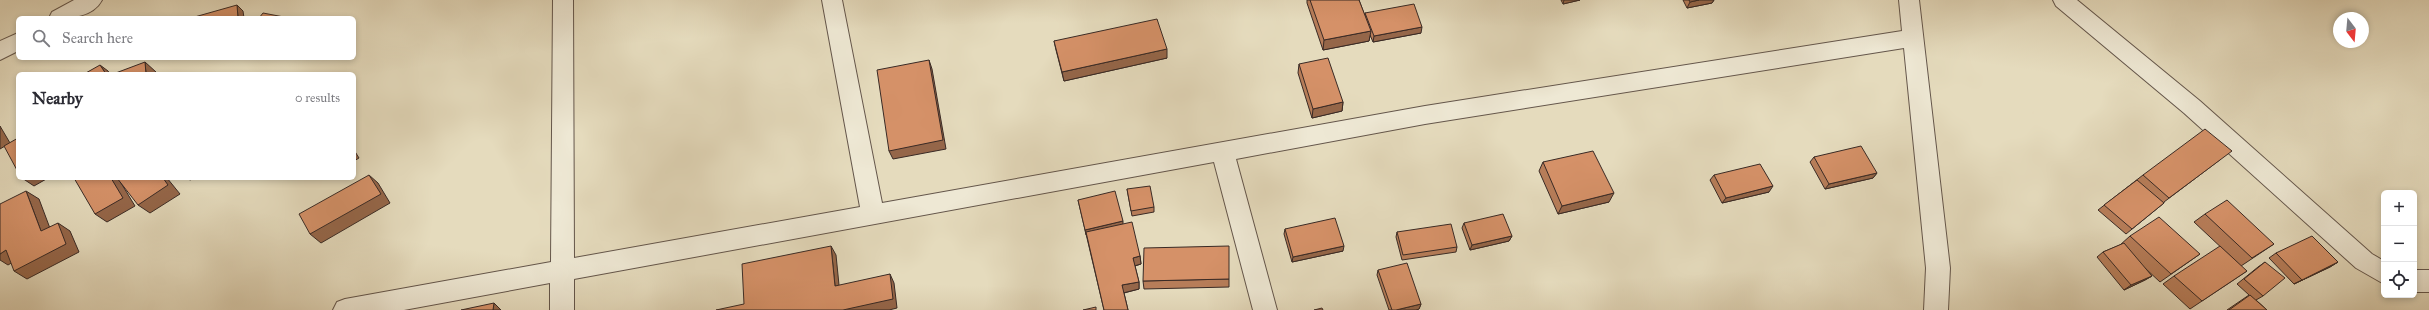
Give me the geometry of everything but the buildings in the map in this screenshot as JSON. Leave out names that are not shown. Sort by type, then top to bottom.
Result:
[{"type":"street","points":[[63,16],[92,0]]},
{"type":"street","points":[[562,310],[563,0]]},
{"type":"street","points":[[832,0],[873,216]]},
{"type":"street","points":[[1909,0],[1938,268],[1936,310]]},
{"type":"street","points":[[2063,0],[2192,107],[2364,260],[2381,272]]},
{"type":"street","points":[[345,310],[1223,153],[1425,115],[1913,38]]},
{"type":"street","points":[[0,51],[16,42]]},
{"type":"street","points":[[1223,153],[1265,310]]},
{"type":"street","points":[[2417,281],[2429,281]]}]
